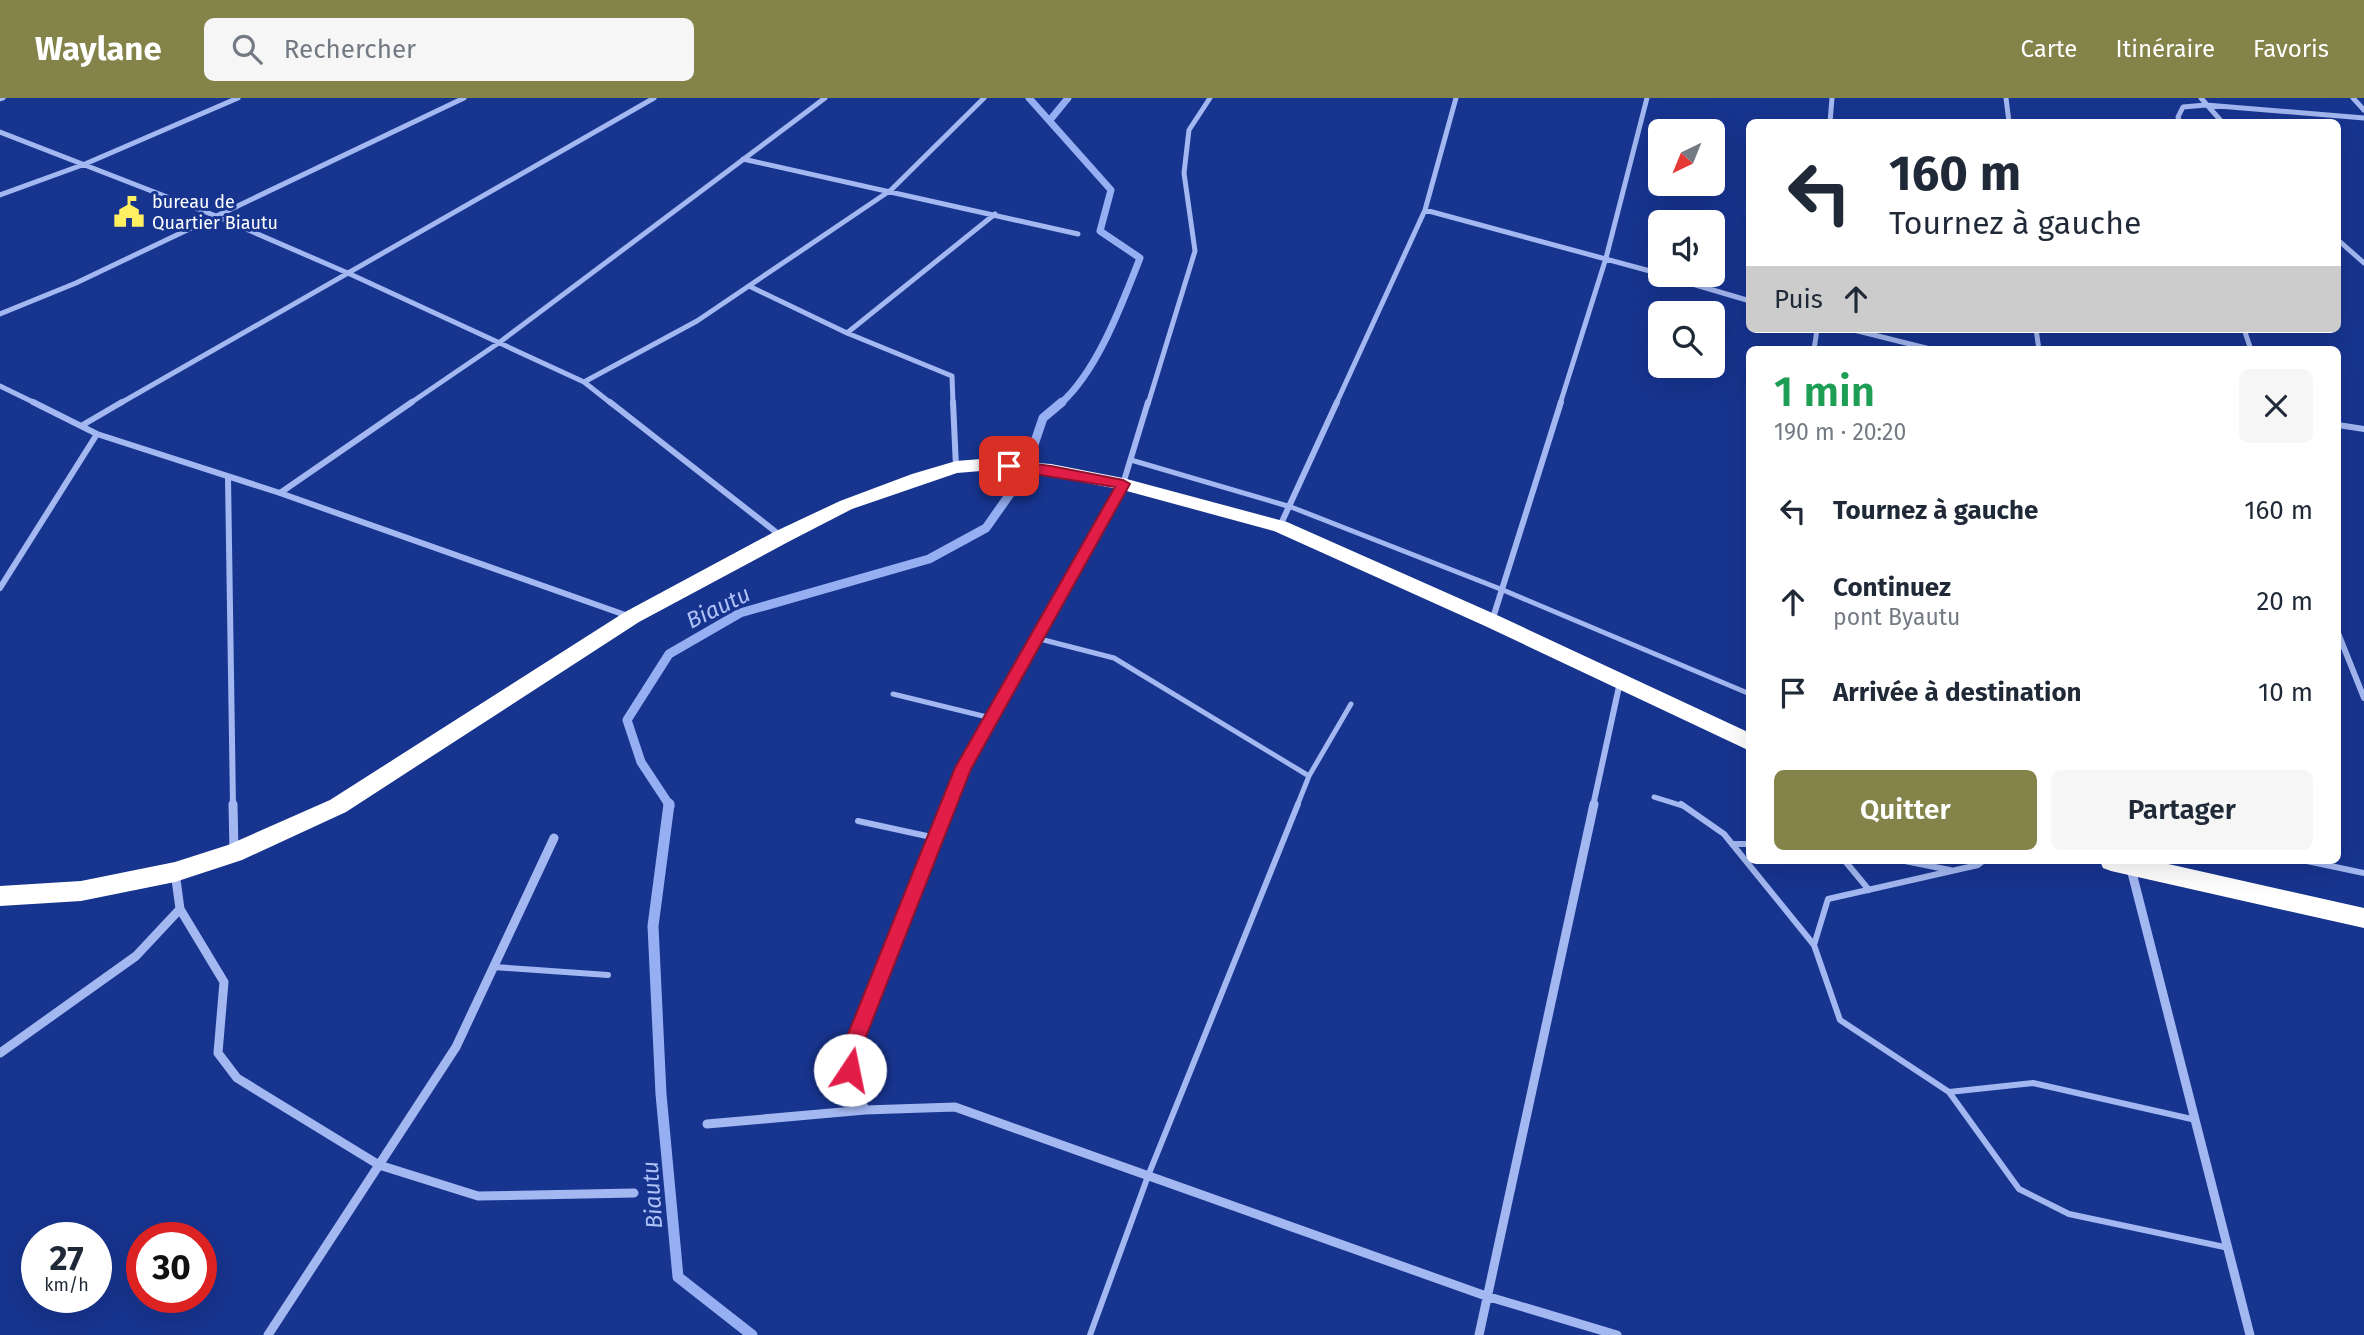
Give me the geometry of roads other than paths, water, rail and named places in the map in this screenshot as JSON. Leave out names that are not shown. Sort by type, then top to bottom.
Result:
[{"type":"highway","points":[[0,896],[81,891],[175,872],[234,853],[338,806],[632,617],[781,537],[846,505],[956,467],[1009,466],[1051,470],[1123,484],[1280,526],[1492,621],[1746,741]]},
{"type":"highway","points":[[2128,864],[2364,918]]},
{"type":"street","points":[[0,195],[85,164],[238,98]]},
{"type":"street","points":[[0,314],[76,283],[464,98]]},
{"type":"street","points":[[80,426],[654,98]]},
{"type":"street","points":[[280,493],[499,342],[825,98]]},
{"type":"street","points":[[584,382],[697,321],[891,190],[984,98]]},
{"type":"street","points":[[865,1110],[850,1070],[856,1039],[964,768],[1123,484],[1195,251],[1184,173],[1189,130],[1210,98]]},
{"type":"street","points":[[1280,526],[1425,210],[1456,98]]},
{"type":"street","points":[[1492,621],[1606,258],[1647,98]]},
{"type":"street","points":[[1830,119],[1832,98]]},
{"type":"street","points":[[2006,98],[2009,119]]},
{"type":"street","points":[[2200,98],[2219,119]]},
{"type":"street","points":[[2353,98],[2364,110]]},
{"type":"street","points":[[2179,119],[2183,107],[2206,104],[2364,118]]},
{"type":"street","points":[[0,132],[216,216],[350,274],[584,382],[781,537]]},
{"type":"street","points":[[743,159],[1078,234]]},
{"type":"street","points":[[1425,210],[1648,271]]},
{"type":"street","points":[[847,333],[995,214]]},
{"type":"street","points":[[2341,243],[2364,263]]},
{"type":"street","points":[[749,286],[847,333],[952,376],[956,467]]},
{"type":"street","points":[[1702,287],[1746,300]]},
{"type":"street","points":[[1866,333],[1918,346]]},
{"type":"street","points":[[0,386],[97,434],[280,493],[632,617]]},
{"type":"street","points":[[2341,425],[2364,429]]},
{"type":"street","points":[[0,588],[97,434]]},
{"type":"street","points":[[228,477],[234,853]]},
{"type":"street","points":[[2341,641],[2364,698]]},
{"type":"street","points":[[1479,1335],[1620,682]]},
{"type":"street","points":[[268,1335],[456,1047],[554,838]]},
{"type":"street","points":[[2124,864],[2196,1120],[2250,1335]]},
{"type":"street","points":[[175,872],[180,909],[224,982],[218,1053],[237,1078],[379,1165],[478,1196],[634,1193]]},
{"type":"street","points":[[0,1053],[136,956],[180,909]]},
{"type":"street","points":[[707,1124],[865,1110],[955,1107],[1486,1296],[1617,1335]]},
{"type":"lane","points":[[1131,460],[1291,507],[1503,590],[1746,692]]},
{"type":"lane","points":[[1036,638],[1114,658],[1309,776]]},
{"type":"lane","points":[[893,694],[991,718]]},
{"type":"lane","points":[[1090,1335],[1148,1176],[1309,776],[1351,704]]},
{"type":"lane","points":[[1654,797],[1680,804],[1724,834],[1746,861]]},
{"type":"lane","points":[[858,821],[936,838]]},
{"type":"lane","points":[[1732,844],[1746,844]]},
{"type":"lane","points":[[1748,864],[1814,945],[1840,1020],[1949,1092],[2019,1189],[2068,1214],[2229,1248]]},
{"type":"lane","points":[[1847,864],[1869,890]]},
{"type":"lane","points":[[1919,864],[1953,871]]},
{"type":"lane","points":[[1814,945],[1828,899],[1974,864]]},
{"type":"lane","points":[[2320,864],[2364,873]]},
{"type":"lane","points":[[494,967],[608,975]]},
{"type":"lane","points":[[1949,1092],[2033,1083],[2196,1120]]},
{"type":"waterway","name":"Biautu","points":[[1029,98],[1111,190],[1100,231],[1140,258],[1117,316],[1097,356],[1086,374],[1061,403]]},
{"type":"waterway","points":[[1050,120],[1068,98]]},
{"type":"waterway","name":"Biautu","points":[[669,804],[641,762],[627,720],[669,654],[740,613],[929,559],[986,528],[1024,474],[1043,418],[1061,403]]},
{"type":"waterway","name":"Biautu","points":[[669,804],[653,926],[661,1094],[678,1277],[752,1335]]},
{"type":"place","name":"bureau de Quartier Biautu","points":[[129,212]]}]
